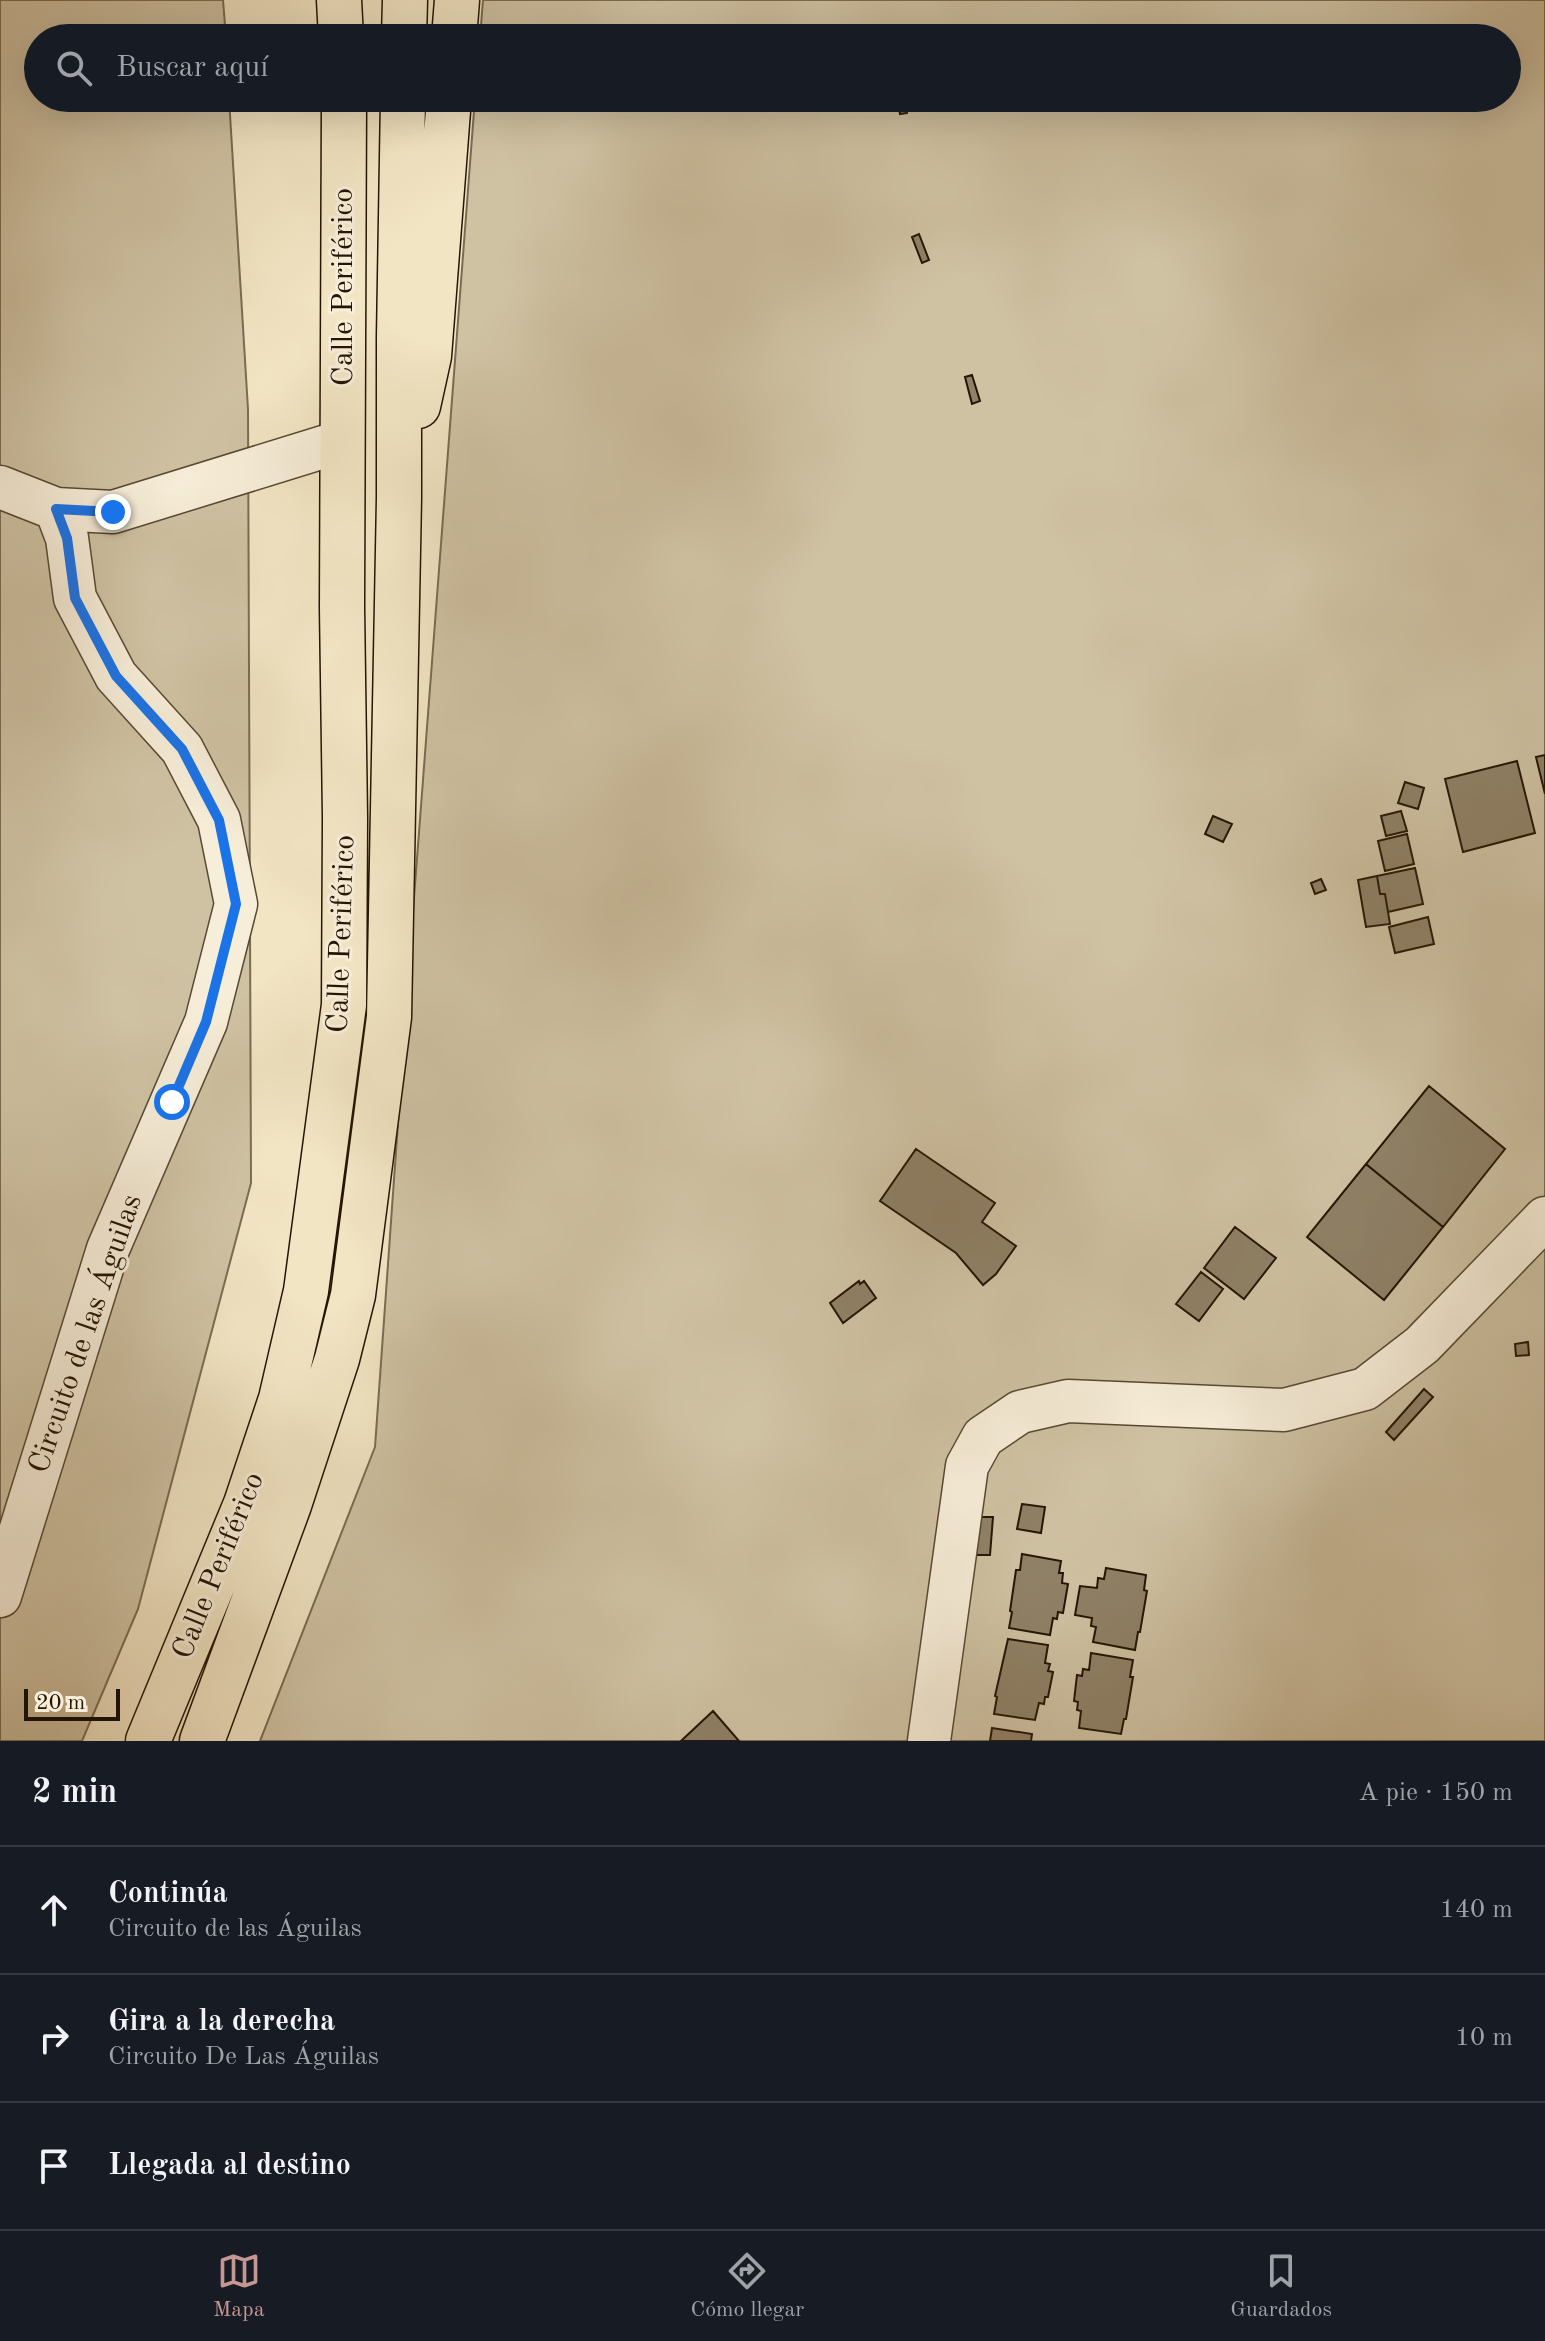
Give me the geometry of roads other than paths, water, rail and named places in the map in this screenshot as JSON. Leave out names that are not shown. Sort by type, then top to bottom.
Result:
[{"type":"highway","points":[[339,0],[340,24]]},
{"type":"highway","points":[[404,24],[405,0]]},
{"type":"highway","points":[[455,24],[457,0]]},
{"type":"highway","name":"Calle Periférico","points":[[148,1741],[246,1504],[281,1399],[306,1291],[344,1005],[344,112]]},
{"type":"highway","name":"Calle Periférico","points":[[202,1741],[289,1505],[337,1359],[353,1295],[389,1017],[403,112]]},
{"type":"highway","points":[[399,498],[429,356],[448,112]]},
{"type":"street","points":[[0,487],[56,509],[113,512],[343,441]]},
{"type":"street","name":"Circuito de las Águilas","points":[[0,1596],[108,1249],[206,1022],[236,904],[219,820],[182,749],[116,676],[75,598],[67,538],[56,509]]},
{"type":"street","points":[[929,1741],[967,1466],[983,1437],[1020,1412],[1068,1401],[1284,1410],[1365,1389],[1422,1345],[1545,1218]]}]
